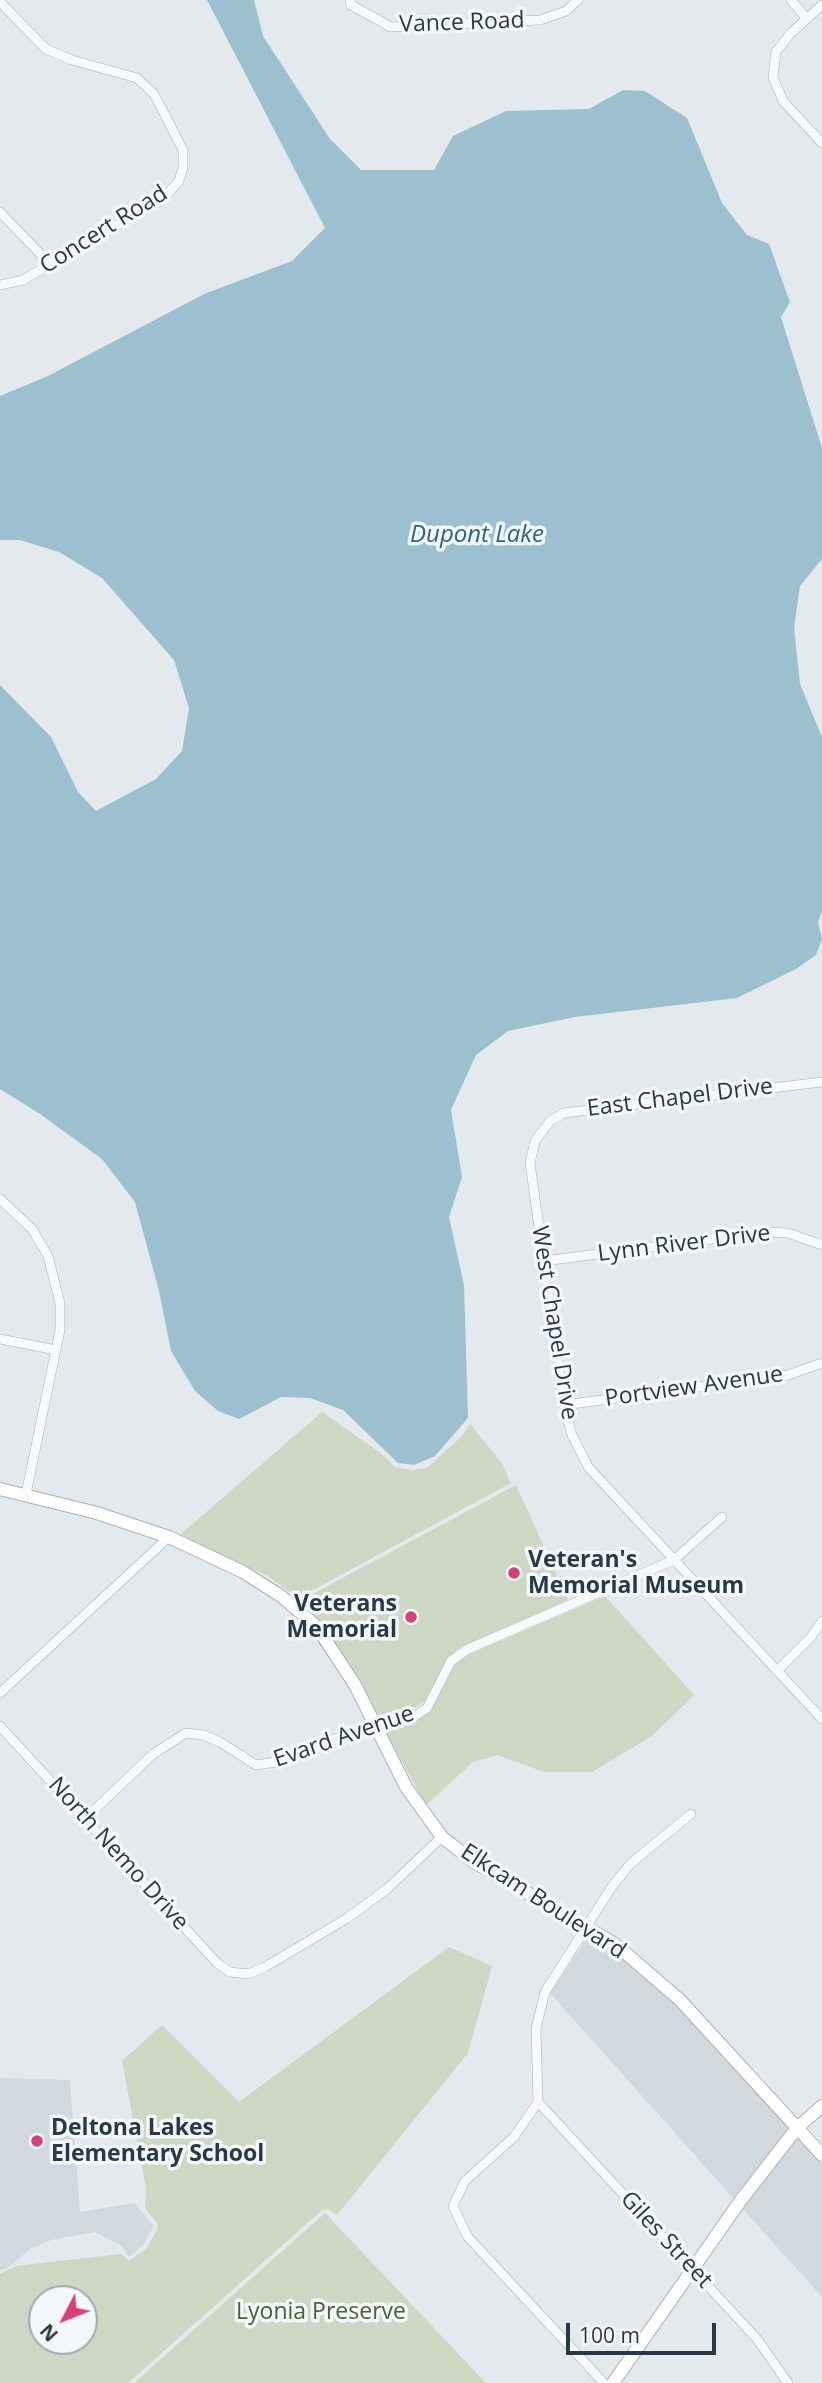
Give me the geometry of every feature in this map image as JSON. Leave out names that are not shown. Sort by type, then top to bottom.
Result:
[{"type":"street","name":"Vance Road","points":[[350,0],[351,5],[391,27],[540,20],[566,11],[578,0]]},
{"type":"street","points":[[791,0],[806,18]]},
{"type":"street","name":"Concert Road","points":[[0,2],[46,49],[72,60],[137,78],[155,94],[183,150],[184,167],[179,181],[163,199],[23,279],[0,285]]},
{"type":"street","points":[[822,5],[806,18],[776,52],[773,77],[783,101],[822,143]]},
{"type":"street","points":[[0,212],[50,264]]},
{"type":"street","name":"East Chapel Drive","points":[[544,1128],[564,1113],[582,1109],[822,1082]]},
{"type":"street","name":"West Chapel Drive","points":[[544,1128],[535,1141],[530,1163],[564,1405],[572,1435],[589,1468],[822,1718]]},
{"type":"street","points":[[0,1199],[32,1229],[48,1256],[60,1303],[56,1350],[26,1494]]},
{"type":"street","name":"Lynn River Drive","points":[[544,1261],[767,1232],[788,1233],[822,1245]]},
{"type":"street","points":[[0,1339],[56,1350]]},
{"type":"street","name":"Portview Avenue","points":[[564,1405],[788,1375],[822,1363]]},
{"type":"street","name":"Elkcam Boulevard","points":[[0,1489],[97,1513],[169,1537],[243,1572],[281,1596],[316,1626],[355,1685],[406,1787],[442,1836],[474,1862],[615,1944],[680,2000],[822,2155]]},
{"type":"street","name":"Evard Avenue","points":[[86,1818],[153,1754],[186,1733],[203,1735],[220,1742],[256,1765],[282,1761],[374,1723],[398,1720],[427,1708],[451,1661],[468,1649],[674,1560],[722,1517]]},
{"type":"street","points":[[0,1693],[169,1537]]},
{"type":"street","points":[[777,1671],[811,1637],[822,1621]]},
{"type":"street","name":"North Nemo Drive","points":[[0,1726],[217,1963],[229,1972],[242,1973],[265,1968],[346,1919],[387,1889],[442,1836]]},
{"type":"street","points":[[604,2383],[467,2235],[453,2206],[465,2181],[514,2137],[538,2102],[536,2029],[545,1992],[611,1888],[630,1864],[691,1814]]},
{"type":"street","name":"Giles Street","points":[[538,2102],[757,2339],[788,2383]]},
{"type":"street","points":[[613,2383],[691,2267],[797,2128],[822,2106]]},
{"type":"shaded area","points":[[588,1937],[611,1949],[676,2005],[790,2129],[735,2200],[550,1993]]},
{"type":"shaded area","name":"Deltona Lakes Elementary School","points":[[0,2078],[70,2080],[80,2212],[134,2203],[154,2226],[143,2245],[129,2257],[122,2246],[95,2232],[51,2240],[30,2249],[6,2269],[0,2270]]},
{"type":"shaded area","points":[[797,2137],[822,2164],[822,2297],[742,2208]]},
{"type":"green space","points":[[322,1412],[379,1452],[395,1467],[412,1470],[427,1468],[461,1437],[470,1424],[501,1462],[511,1483],[298,1598],[268,1576],[207,1549],[181,1534]]},
{"type":"green space","points":[[516,1485],[568,1600],[456,1650],[427,1700],[409,1711],[382,1717],[373,1709],[298,1602]]},
{"type":"green space","points":[[605,1596],[694,1695],[652,1736],[592,1772],[544,1772],[498,1755],[473,1762],[426,1805],[383,1727],[416,1721],[430,1712],[455,1664],[470,1654]]},
{"type":"green space","points":[[449,1947],[492,1966],[468,2053],[337,2215],[328,2209],[322,2210],[128,2383],[0,2383],[0,2274],[16,2266],[121,2254],[129,2261],[146,2249],[158,2228],[145,2208],[146,2188],[122,2061],[162,2025],[239,2102]]},
{"type":"green space","name":"Lyonia Preserve","points":[[325,2213],[486,2383],[134,2383]]},
{"type":"water","name":"Dupont Lake","points":[[207,0],[254,0],[263,36],[330,139],[361,170],[434,170],[453,136],[506,111],[589,109],[623,90],[645,91],[687,118],[722,203],[747,235],[769,244],[790,302],[781,317],[822,448],[822,559],[800,586],[794,628],[800,684],[822,737],[822,911],[818,922],[822,939],[816,955],[796,969],[737,998],[575,1017],[508,1031],[476,1055],[451,1110],[462,1177],[449,1217],[464,1285],[468,1418],[435,1456],[414,1465],[398,1463],[343,1410],[310,1398],[281,1397],[239,1419],[218,1411],[195,1391],[171,1351],[159,1291],[135,1202],[102,1159],[0,1089],[0,685],[51,737],[78,792],[96,811],[156,779],[182,751],[189,708],[174,660],[102,578],[59,552],[20,540],[0,540],[0,396],[48,376],[204,294],[292,261],[325,228]]},
{"type":"place","name":"Veteran's Memorial Museum","points":[[514,1573]]},
{"type":"place","name":"Veterans Memorial","points":[[411,1617]]},
{"type":"place","name":"Deltona Lakes Elementary School","points":[[37,2141]]}]
